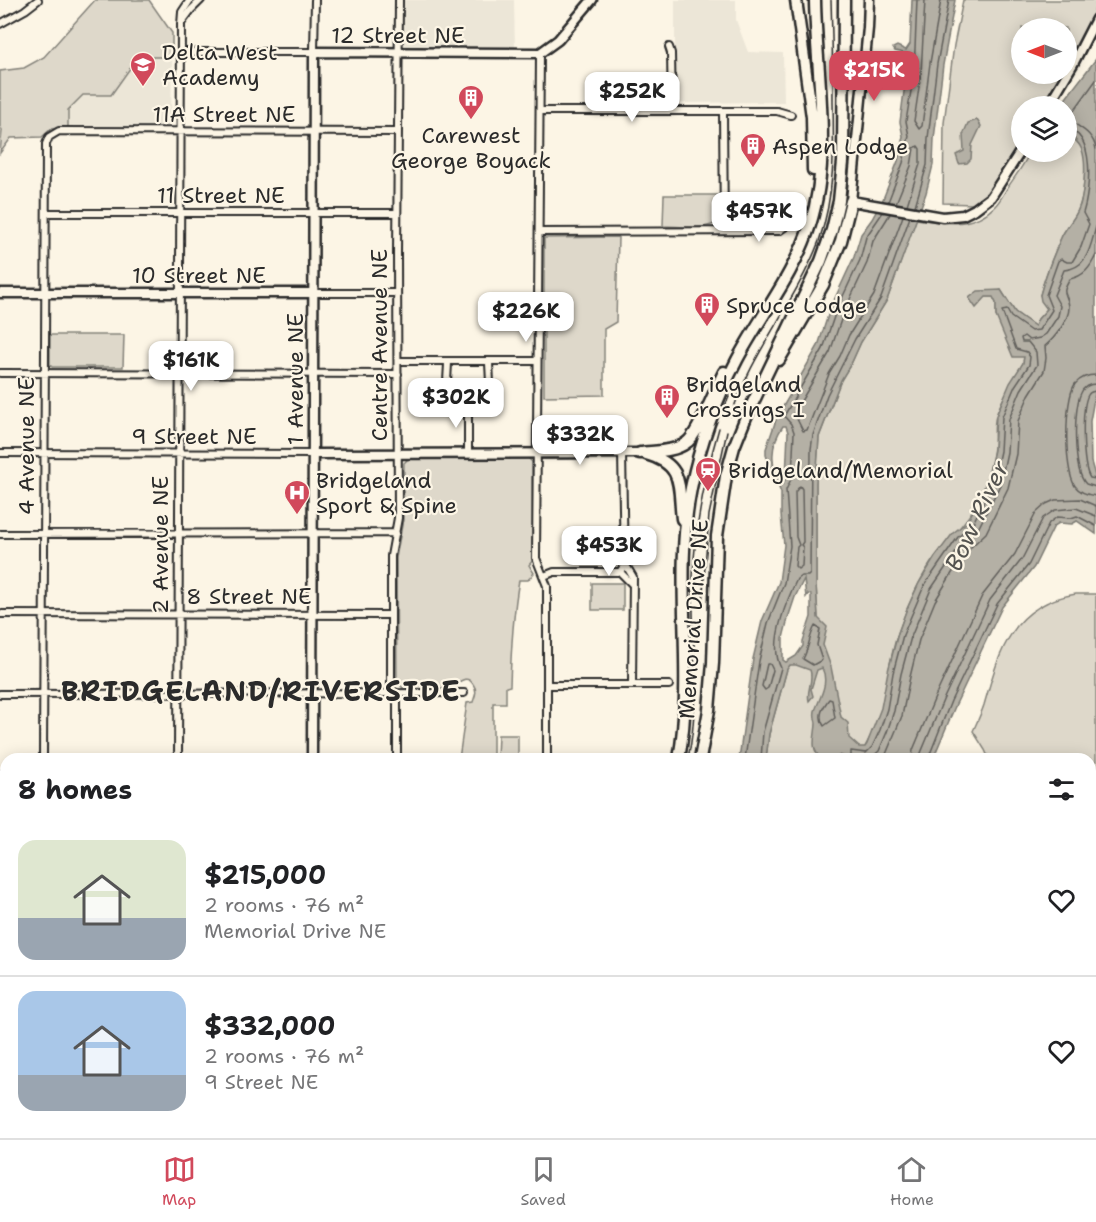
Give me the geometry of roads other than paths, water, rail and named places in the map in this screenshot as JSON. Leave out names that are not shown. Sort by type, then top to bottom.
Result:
[{"type":"highway","points":[[796,0],[814,142],[809,209],[812,221]]},
{"type":"highway","name":"Memorial Drive NE","points":[[680,753],[686,695],[683,578],[691,488],[704,439],[716,406],[737,360],[802,248],[812,221],[819,186],[822,143],[815,0]]},
{"type":"highway","name":"Memorial Drive NE","points":[[701,753],[710,710],[715,569],[721,504],[734,447],[766,372],[821,261],[839,201],[843,162],[844,0]]},
{"type":"highway","points":[[766,372],[780,358],[823,285],[855,202]]},
{"type":"highway","points":[[640,453],[678,447],[690,440],[725,371],[737,360]]},
{"type":"highway","points":[[640,453],[666,462],[678,477],[685,538]]},
{"type":"street","points":[[0,24],[38,0]]},
{"type":"street","points":[[181,25],[182,12],[190,0]]},
{"type":"street","points":[[181,25],[201,0]]},
{"type":"street","name":"1 Avenue NE","points":[[312,753],[315,0]]},
{"type":"street","name":"Centre Avenue NE","points":[[397,753],[397,702],[391,686],[391,556],[398,518],[399,0]]},
{"type":"street","points":[[547,753],[548,590],[536,558],[540,53],[558,40],[592,0]]},
{"type":"street","points":[[869,0],[855,202],[927,215],[955,217],[981,206],[997,190],[1014,162]]},
{"type":"street","points":[[1054,96],[1096,19]]},
{"type":"street","name":"2 Avenue NE","points":[[178,753],[181,25]]},
{"type":"street","points":[[669,47],[672,111]]},
{"type":"street","name":"12 Street NE","points":[[180,52],[540,53]]},
{"type":"street","points":[[540,111],[777,111],[791,115]]},
{"type":"street","points":[[723,111],[724,231]]},
{"type":"street","name":"11A Street NE","points":[[51,134],[59,131],[398,132]]},
{"type":"street","name":"4 Avenue NE","points":[[43,753],[45,213],[46,144],[51,134]]},
{"type":"street","name":"11 Street NE","points":[[45,213],[397,213]]},
{"type":"street","points":[[539,232],[779,231],[786,226]]},
{"type":"street","name":"10 Street NE","points":[[0,293],[397,292]]},
{"type":"street","points":[[398,361],[537,361]]},
{"type":"street","points":[[448,361],[450,400],[468,406],[480,404],[486,400],[489,393],[489,361]]},
{"type":"street","points":[[0,373],[398,374]]},
{"type":"street","points":[[468,406],[468,453]]},
{"type":"street","name":"9 Street NE","points":[[0,453],[640,453]]},
{"type":"street","points":[[622,453],[622,569],[632,585],[632,685]]},
{"type":"street","points":[[0,534],[396,533]]},
{"type":"street","points":[[544,576],[554,572],[622,569]]},
{"type":"street","name":"8 Street NE","points":[[0,614],[391,615]]},
{"type":"street","points":[[547,685],[669,685]]},
{"type":"street","points":[[0,694],[464,693]]},
{"type":"water","name":"Bow River","points":[[912,0],[955,0],[943,65],[933,165],[926,193],[887,300],[841,380],[819,437],[816,483],[818,618],[827,627],[823,645],[831,667],[841,717],[848,723],[849,738],[859,747],[865,747],[867,744],[881,708],[888,671],[906,611],[935,557],[953,533],[967,522],[987,480],[994,450],[996,416],[1024,357],[1013,357],[996,316],[996,303],[993,297],[986,297],[976,308],[969,298],[978,291],[1001,290],[1015,312],[1035,326],[1047,309],[1041,301],[1042,288],[1061,238],[1078,210],[1084,180],[1084,156],[1077,142],[1077,96],[1068,96],[1096,59],[1096,388],[1090,421],[1091,462],[1096,479],[1096,534],[1077,521],[1072,524],[1059,523],[1054,526],[1034,567],[1002,607],[936,753],[816,753],[814,746],[816,723],[814,714],[824,689],[824,673],[822,668],[817,670],[811,689],[813,696],[809,701],[810,670],[790,665],[769,734],[767,753],[740,753],[753,659],[762,621],[779,582],[784,545],[781,493],[766,455],[766,449],[777,417],[818,346],[830,309],[854,257],[861,234],[883,199],[898,161],[903,136],[900,122],[909,54],[895,51],[893,48],[897,46],[906,50],[910,44]],"holes":[[[783,426],[786,426],[788,432],[786,477],[783,484],[775,470],[773,455],[776,440]],[[804,579],[806,597],[808,594],[811,595],[811,617],[803,646],[796,656],[786,662],[783,660],[783,638],[795,597]]]},
{"type":"water","points":[[977,120],[981,126],[972,145],[971,159],[967,163],[959,164],[956,155],[964,151],[963,135],[968,123]]},
{"type":"tram line","points":[[731,416],[750,371],[809,263],[824,224],[831,189],[833,154],[831,0]]},
{"type":"tram line","points":[[722,413],[732,390]]},
{"type":"tram line","points":[[689,753],[695,691],[694,557],[709,464],[719,428]]},
{"type":"tram line","points":[[702,604],[709,515],[727,431]]},
{"type":"place","name":"Delta West Academy","points":[[143,88]]},
{"type":"place","name":"Carewest George Boyack","points":[[471,121]]},
{"type":"place","name":"Aspen Lodge","points":[[753,169]]},
{"type":"place","name":"Spruce Lodge","points":[[707,328]]},
{"type":"place","name":"Bridgeland Crossings I","points":[[667,420]]},
{"type":"place","name":"Bridgeland/Memorial","points":[[708,493]]},
{"type":"place","name":"Bridgeland Sport & Spine","points":[[297,516]]},
{"type":"district","name":"BRIDGELAND/RIVERSIDE","points":[[261,691]]}]
